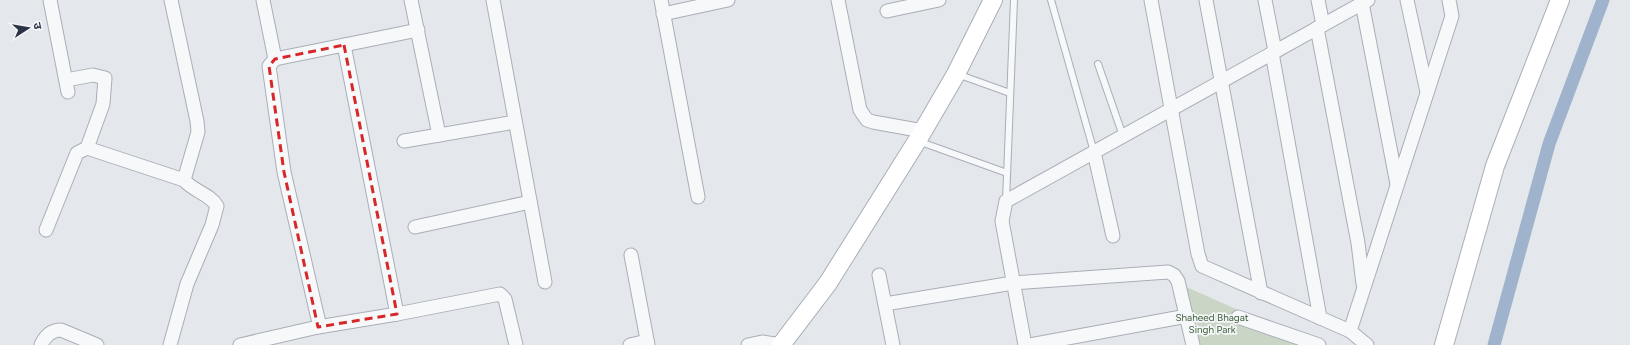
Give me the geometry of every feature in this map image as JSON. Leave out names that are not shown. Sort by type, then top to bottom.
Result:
[{"type":"street","points":[[46,230],[77,153],[87,148],[103,104],[105,78],[93,75],[67,86],[50,0]]},
{"type":"street","points":[[172,0],[198,132],[184,180]]},
{"type":"street","points":[[264,0],[275,59]]},
{"type":"street","points":[[412,0],[439,135]]},
{"type":"street","points":[[493,0],[545,282]]},
{"type":"street","points":[[661,0],[698,197]]},
{"type":"street","points":[[663,14],[728,0]]},
{"type":"street","points":[[838,0],[860,110],[864,116],[873,122],[920,136]]},
{"type":"street","points":[[886,11],[939,0]]},
{"type":"street","points":[[748,345],[762,342],[781,345],[828,283],[920,136],[956,74],[993,0]]},
{"type":"street","points":[[1150,0],[1198,254],[1202,266],[1350,331],[1367,345]]},
{"type":"street","points":[[1206,0],[1262,293]]},
{"type":"street","points":[[1265,0],[1320,318]]},
{"type":"street","points":[[1318,0],[1320,26],[1358,243],[1364,288]]},
{"type":"street","points":[[1407,0],[1427,93]]},
{"type":"street","points":[[1350,331],[1452,16],[1449,0]]},
{"type":"street","points":[[1444,345],[1495,166],[1560,0]]},
{"type":"street","points":[[1025,345],[1002,221],[1006,201],[1171,108],[1365,2],[1397,186]]},
{"type":"street","points":[[318,327],[319,322],[284,172],[269,66],[275,59],[418,30]]},
{"type":"street","points":[[344,45],[397,314]]},
{"type":"street","points":[[404,141],[515,122]]},
{"type":"street","points":[[87,148],[184,180],[192,188],[211,198],[217,206],[216,213],[188,284],[170,345]]},
{"type":"street","points":[[1094,152],[1113,236]]},
{"type":"street","points":[[415,227],[530,202]]},
{"type":"street","points":[[630,345],[648,343],[631,255]]},
{"type":"street","points":[[885,304],[1013,284],[1168,272],[1174,275],[1178,281],[1193,345]]},
{"type":"street","points":[[879,275],[893,345]]},
{"type":"street","points":[[240,345],[318,327],[397,314],[500,294],[505,299],[516,345]]},
{"type":"street","points":[[1030,345],[1187,316]]},
{"type":"street","points":[[1238,317],[1320,345]]},
{"type":"street","points":[[41,345],[49,334],[55,330],[61,330],[97,345]]},
{"type":"lane","points":[[1006,201],[1014,0]]},
{"type":"lane","points":[[1051,0],[1094,152]]},
{"type":"lane","points":[[1098,64],[1123,136]]},
{"type":"lane","points":[[956,74],[1010,93]]},
{"type":"lane","points":[[920,136],[1007,173]]},
{"type":"highlighted area","points":[[344,45],[397,314],[318,327],[284,172],[269,66],[275,59]]},
{"type":"green space","name":"Shaheed Bhagat Singh Park","points":[[1184,286],[1317,345],[1193,345]]},
{"type":"waterway","points":[[1494,345],[1549,144],[1603,0]]}]
